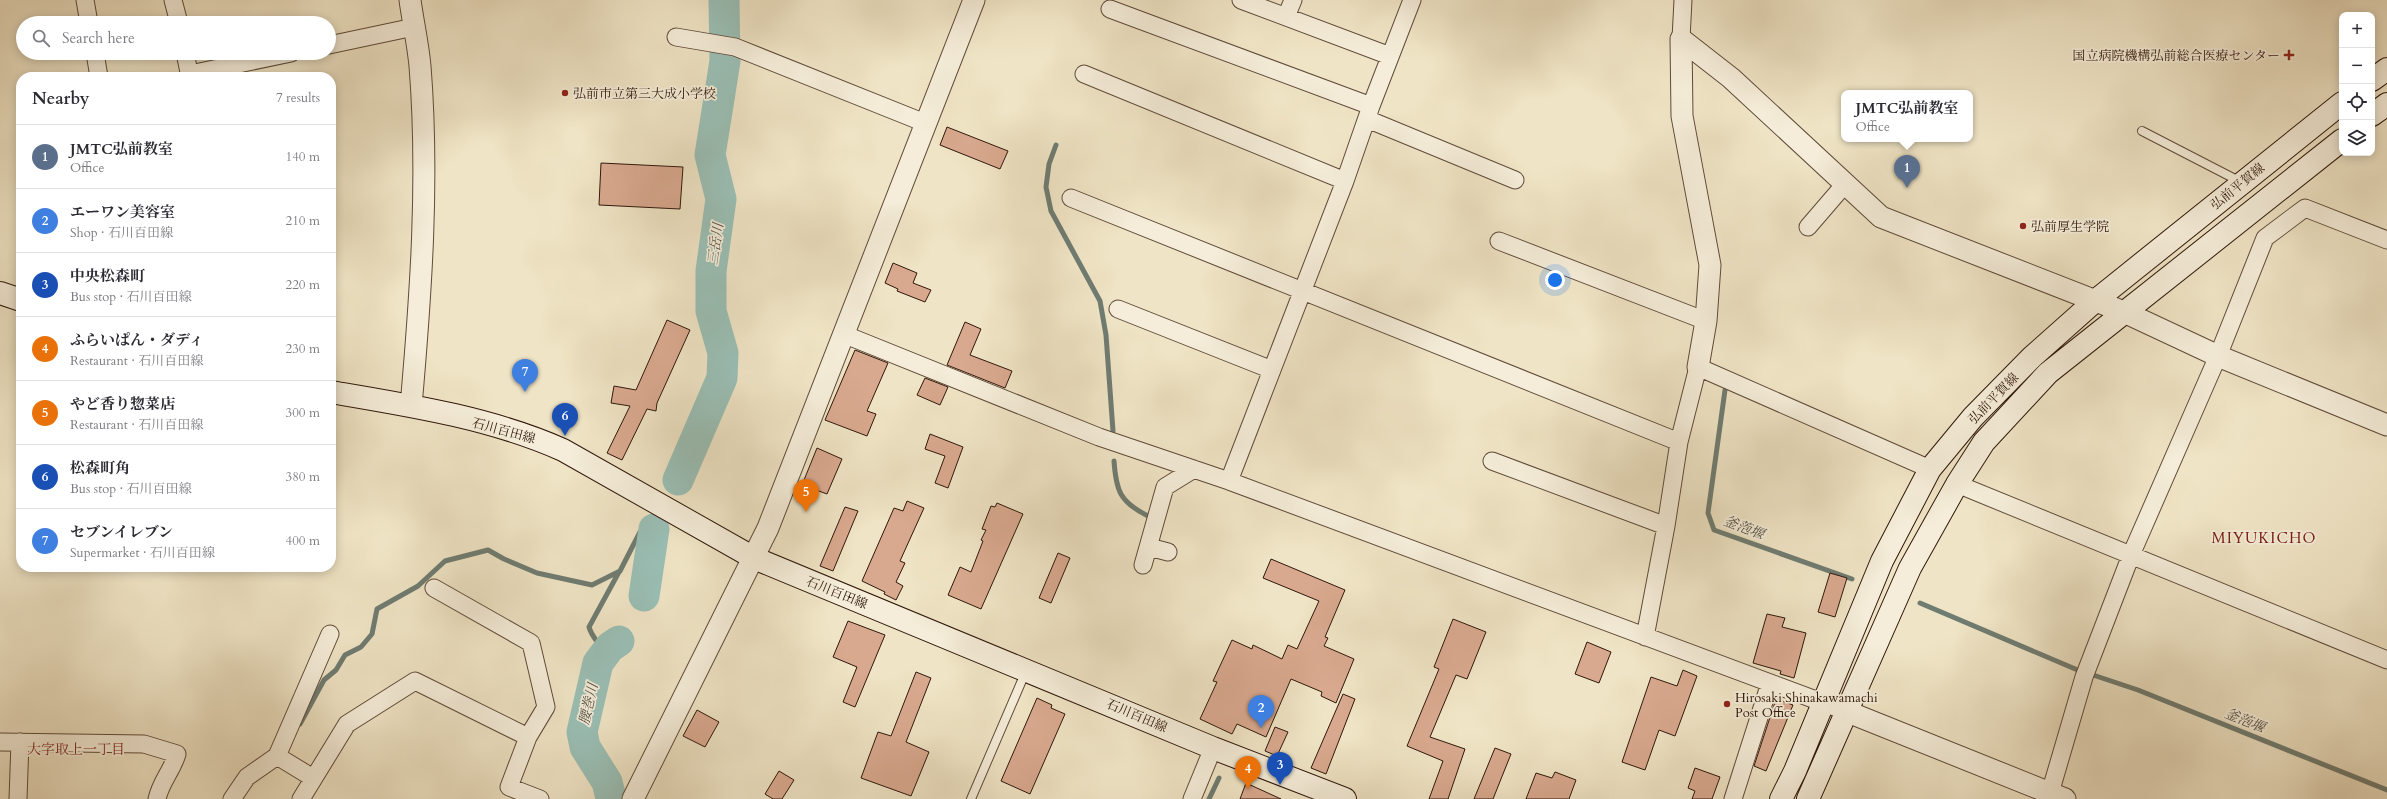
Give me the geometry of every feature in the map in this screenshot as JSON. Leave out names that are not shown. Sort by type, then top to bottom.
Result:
[{"type":"main road","points":[[2375,78],[2387,69]]},
{"type":"main road","points":[[2375,114],[2387,104]]},
{"type":"main road","name":"弘前平賀線","points":[[1781,799],[1795,771],[1822,702],[1882,561],[1930,469],[1973,417],[2032,357],[2095,301],[2241,182],[2339,105]]},
{"type":"main road","name":"弘前平賀線","points":[[1808,799],[1848,712],[1910,568],[1957,484],[1984,442],[2048,373],[2339,142]]},
{"type":"main road","points":[[0,293],[16,298]]},
{"type":"main road","name":"石川百田線","points":[[336,393],[411,406],[532,436],[563,450],[754,558],[1026,669],[1214,748],[1345,799]]},
{"type":"street","points":[[85,0],[88,16]]},
{"type":"street","points":[[173,0],[176,16]]},
{"type":"street","points":[[410,0],[420,66],[424,205],[418,327],[411,406]]},
{"type":"street","points":[[633,799],[768,528],[974,0]]},
{"type":"street","points":[[1241,0],[1390,56]]},
{"type":"street","points":[[1286,17],[1293,0]]},
{"type":"street","points":[[1229,481],[1345,181],[1412,0]]},
{"type":"street","points":[[1645,636],[1666,526],[1679,442],[1698,367],[1706,321],[1710,265],[1682,116],[1681,39],[1683,0]]},
{"type":"street","points":[[1110,9],[1369,113],[1515,180]]},
{"type":"street","points":[[336,44],[414,27]]},
{"type":"street","points":[[676,37],[735,47],[925,123]]},
{"type":"street","points":[[1681,39],[1731,78],[1881,217],[2124,312],[2218,356],[2387,425]]},
{"type":"street","points":[[96,60],[98,72]]},
{"type":"street","points":[[187,60],[189,72]]},
{"type":"street","points":[[208,72],[260,60]]},
{"type":"street","points":[[1084,74],[1345,181]]},
{"type":"street","points":[[1808,227],[1845,184]]},
{"type":"street","points":[[1071,198],[1679,442]]},
{"type":"street","points":[[843,334],[1099,437],[1229,481],[1822,702],[2058,796],[2084,677],[2131,556],[2218,356],[2265,238],[2304,208],[2387,240]]},
{"type":"street","points":[[1499,241],[1706,321]]},
{"type":"street","points":[[1118,309],[1272,370]]},
{"type":"street","points":[[1698,367],[1930,469]]},
{"type":"street","points":[[1492,461],[1666,526]]},
{"type":"street","points":[[1144,565],[1165,488],[1194,469]]},
{"type":"street","points":[[1957,484],[2387,660]]},
{"type":"street","points":[[1149,547],[1168,552]]},
{"type":"street","points":[[434,588],[532,642],[546,707],[528,737],[506,793],[540,799]]},
{"type":"street","points":[[232,799],[247,777],[280,758],[330,634]]},
{"type":"street","points":[[301,799],[347,724],[414,681],[528,737]]},
{"type":"street","points":[[1733,799],[1770,683]]},
{"type":"street","points":[[0,742],[144,744],[177,754],[173,767],[161,784],[157,799]]},
{"type":"street","points":[[18,799],[20,742]]},
{"type":"street","points":[[1192,799],[1214,748]]},
{"type":"street","points":[[280,758],[313,778]]},
{"type":"lane","points":[[2142,131],[2241,182]]},
{"type":"lane","points":[[971,799],[1026,669]]},
{"type":"building","points":[[947,127],[1008,151],[1000,169],[940,145]]},
{"type":"building","points":[[601,163],[683,167],[680,209],[599,205]]},
{"type":"building","points":[[893,263],[917,273],[913,283],[931,290],[925,302],[897,291],[898,289],[885,283]]},
{"type":"building","points":[[667,320],[690,330],[657,403],[656,411],[647,409],[622,460],[607,453],[630,406],[611,403],[614,386],[636,390]]},
{"type":"building","points":[[965,322],[981,329],[970,355],[1012,371],[1005,388],[947,365]]},
{"type":"building","points":[[855,350],[888,363],[867,411],[876,414],[867,436],[825,420]]},
{"type":"building","points":[[925,378],[948,387],[940,405],[917,395]]},
{"type":"building","points":[[930,434],[963,447],[948,488],[935,483],[945,456],[925,449]]},
{"type":"building","points":[[817,448],[842,459],[827,494],[802,485]]},
{"type":"building","points":[[907,501],[924,508],[900,561],[905,563],[896,582],[903,586],[896,600],[884,594],[885,592],[862,581],[894,508],[903,511]]},
{"type":"building","points":[[997,503],[1023,514],[981,609],[948,595],[960,567],[971,572],[983,541],[981,540],[986,530],[982,529],[991,506],[995,507]]},
{"type":"building","points":[[845,507],[858,511],[833,571],[820,566]]},
{"type":"building","points":[[1058,553],[1070,558],[1051,603],[1039,598]]},
{"type":"building","points":[[1271,559],[1345,590],[1325,637],[1328,638],[1324,646],[1354,659],[1336,703],[1321,696],[1322,692],[1291,679],[1266,737],[1237,724],[1232,734],[1200,719],[1217,682],[1213,681],[1232,640],[1252,649],[1253,645],[1282,659],[1288,645],[1297,649],[1319,601],[1263,578]]},
{"type":"building","points":[[1830,573],[1847,578],[1835,617],[1818,612]]},
{"type":"building","points":[[1767,614],[1785,618],[1782,627],[1806,633],[1794,678],[1780,674],[1781,671],[1753,663]]},
{"type":"building","points":[[1453,619],[1486,632],[1467,679],[1456,675],[1430,737],[1465,749],[1448,799],[1429,799],[1443,761],[1407,746],[1439,669],[1434,667]]},
{"type":"building","points":[[848,621],[885,635],[855,707],[843,702],[857,667],[833,657]]},
{"type":"building","points":[[1587,642],[1611,652],[1599,683],[1575,674]]},
{"type":"building","points":[[1683,670],[1697,676],[1675,736],[1659,730],[1645,770],[1622,762],[1651,677],[1677,686]]},
{"type":"building","points":[[916,672],[931,678],[906,742],[929,752],[911,796],[861,778],[878,732],[891,736]]},
{"type":"building","points":[[1343,694],[1355,699],[1326,774],[1311,768]]},
{"type":"building","points":[[1037,698],[1052,705],[1051,708],[1065,714],[1030,794],[1001,781]]},
{"type":"building","points":[[1776,699],[1793,705],[1766,771],[1754,766]]},
{"type":"building","points":[[697,710],[719,722],[705,747],[683,736]]},
{"type":"building","points":[[1275,727],[1288,732],[1277,756],[1265,751]]},
{"type":"building","points":[[1495,748],[1511,754],[1493,799],[1474,799]]},
{"type":"building","points":[[1695,768],[1720,777],[1712,799],[1692,799],[1695,791],[1688,788]]},
{"type":"building","points":[[779,771],[794,780],[782,799],[773,799],[765,794]]},
{"type":"building","points":[[1555,772],[1576,780],[1569,799],[1526,799],[1536,773],[1552,778]]},
{"type":"building","points":[[1246,783],[1281,799],[1240,799]]},
{"type":"waterway","name":"三岳川","points":[[678,480],[722,378],[723,353],[711,311],[711,271],[721,199],[710,155],[725,61],[724,0]]},
{"type":"waterway","points":[[1056,145],[1049,164],[1046,187],[1051,211],[1100,301],[1106,335],[1113,431]]},
{"type":"waterway","name":"釜萢堰","points":[[1725,390],[1708,513],[1714,530],[1852,579]]},
{"type":"waterway","points":[[1114,461],[1116,480],[1121,494],[1131,506],[1148,516]]},
{"type":"waterway","name":"腰巻川","points":[[644,596],[654,529]]},
{"type":"waterway","points":[[300,724],[324,680],[336,670],[345,655],[361,647],[372,634],[377,609],[418,586],[445,561],[488,550],[504,559],[537,573],[592,585],[620,571],[640,532]]},
{"type":"waterway","points":[[604,653],[589,627],[619,572]]},
{"type":"waterway","name":"釜萢堰","points":[[1920,603],[2080,671]]},
{"type":"waterway","name":"腰巻川","points":[[610,794],[607,782],[585,747],[582,732],[598,663],[610,647],[619,641]]},
{"type":"waterway","name":"釜萢堰","points":[[2093,675],[2138,690],[2387,790]]},
{"type":"waterway","points":[[1209,799],[1219,778]]},
{"type":"place","name":"国立病院機構弘前総合医療センター","points":[[2289,55]]},
{"type":"place","name":"弘前市立第三大成小学校","points":[[565,93]]},
{"type":"place","name":"JMTC弘前教室","points":[[1907,188]]},
{"type":"place","name":"弘前厚生学院","points":[[2023,226]]},
{"type":"place","name":"セブンイレブン","points":[[525,392]]},
{"type":"place","name":"松森町角","points":[[565,436]]},
{"type":"place","name":"やど香り惣菜店","points":[[806,512]]},
{"type":"place","name":"Hirosaki Shinakawamachi Post Office","points":[[1727,704]]},
{"type":"place","name":"エーワン美容室","points":[[1261,728]]},
{"type":"place","name":"中央松森町","points":[[1280,785]]},
{"type":"place","name":"ふらいぱん・ダディ","points":[[1248,789]]},
{"type":"district","name":"MIYUKICHO","points":[[2264,538]]},
{"type":"district","name":"大字取上一丁目","points":[[76,749]]}]
